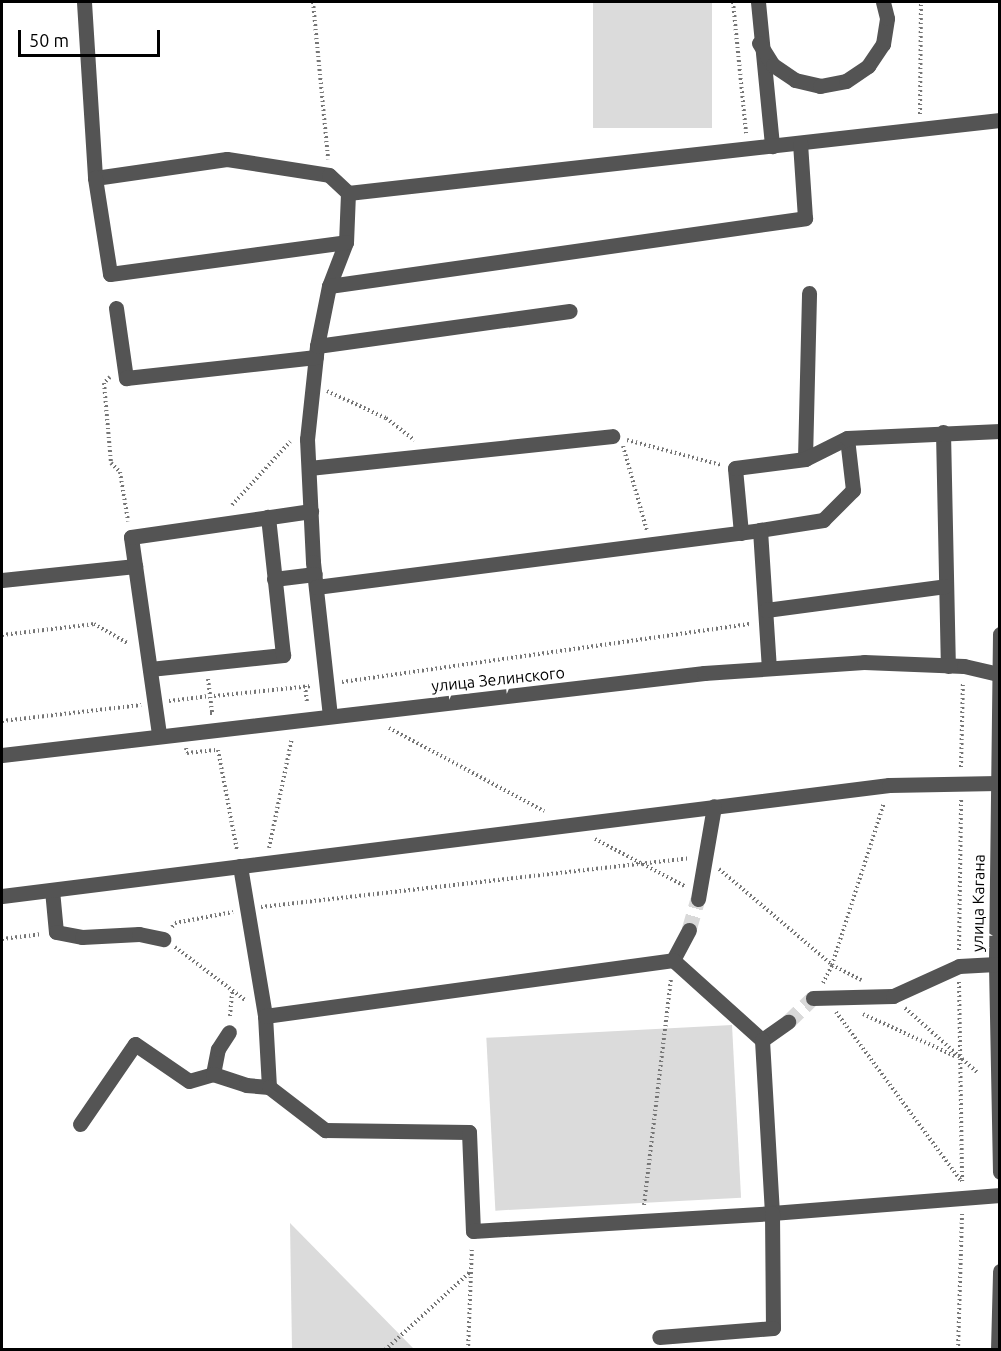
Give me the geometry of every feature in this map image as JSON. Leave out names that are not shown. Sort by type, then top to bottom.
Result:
[{"type":"street","points":[[84,2],[95,178],[110,274],[346,242]]},
{"type":"street","points":[[758,2],[759,43],[772,146]]},
{"type":"street","points":[[759,43],[773,65],[795,81],[820,86],[846,81],[868,66],[882,44],[887,18],[883,2]]},
{"type":"street","points":[[348,193],[999,120]]},
{"type":"street","points":[[329,286],[805,218],[800,143]]},
{"type":"street","points":[[95,178],[226,159],[329,175],[348,193],[346,242],[329,286],[317,352],[309,422],[315,580],[324,684],[330,716]]},
{"type":"street","points":[[805,459],[810,293]]},
{"type":"street","points":[[116,308],[126,378],[317,352],[570,310]]},
{"type":"street","points":[[741,533],[735,468],[805,459],[848,438],[999,431]]},
{"type":"street","points":[[943,432],[948,666]]},
{"type":"street","points":[[309,468],[431,453],[612,436]]},
{"type":"street","points":[[274,579],[315,580],[651,544],[760,531],[823,520],[853,490],[848,438]]},
{"type":"street","points":[[159,734],[131,537],[311,511]]},
{"type":"street","points":[[149,662],[282,655],[268,517]]},
{"type":"street","points":[[760,531],[769,668]]},
{"type":"street","points":[[2,580],[135,566]]},
{"type":"street","points":[[766,616],[945,586]]},
{"type":"street","name":"улица Кагана","points":[[999,634],[996,964],[999,1172]]},
{"type":"street","name":"улица Зелинского","points":[[2,755],[159,734],[769,668],[864,662],[964,666],[998,673]]},
{"type":"street","points":[[2,896],[890,785],[998,783]]},
{"type":"street","points":[[699,896],[714,807]]},
{"type":"street","points":[[240,866],[265,1016],[269,1087]]},
{"type":"street","points":[[52,890],[56,932],[82,937],[140,934],[163,939]]},
{"type":"street","points":[[673,960],[688,930]]},
{"type":"street","points":[[265,1016],[673,960],[762,1040],[772,1213],[773,1328],[659,1337]]},
{"type":"street","points":[[813,998],[893,996],[959,966],[996,964]]},
{"type":"street","points":[[762,1040],[788,1022]]},
{"type":"street","points":[[213,1074],[218,1049],[229,1032]]},
{"type":"street","points":[[81,1124],[135,1044],[189,1081],[213,1074],[246,1085],[269,1087],[325,1130],[469,1132],[473,1231],[772,1213],[999,1195]]},
{"type":"street","points":[[998,1350],[999,1271]]},
{"type":"path","points":[[314,2],[329,175]]},
{"type":"path","points":[[733,2],[747,149]]},
{"type":"path","points":[[920,129],[921,2]]},
{"type":"path","points":[[123,363],[104,383],[111,464],[120,472],[131,537]]},
{"type":"path","points":[[313,385],[386,418],[431,453]]},
{"type":"path","points":[[213,525],[309,422]]},
{"type":"path","points":[[651,544],[621,439],[735,468]]},
{"type":"path","points":[[214,696],[324,684],[766,616]]},
{"type":"path","points":[[2,635],[94,624],[149,662]]},
{"type":"path","points":[[958,1350],[962,1198],[959,966],[964,666]]},
{"type":"path","points":[[208,674],[211,706]]},
{"type":"path","points":[[298,705],[307,704],[305,686]]},
{"type":"path","points":[[2,721],[208,696]]},
{"type":"path","points":[[392,728],[699,896]]},
{"type":"path","points":[[266,863],[292,738]]},
{"type":"path","points":[[185,742],[186,753],[218,750],[240,866]]},
{"type":"path","points":[[813,998],[832,965],[890,785]]},
{"type":"path","points":[[247,909],[705,856],[832,965]]},
{"type":"path","points":[[218,915],[175,923],[163,939],[232,990],[229,1032]]},
{"type":"path","points":[[2,939],[56,932]]},
{"type":"path","points":[[643,1214],[673,960]]},
{"type":"path","points":[[831,1006],[961,1181]]},
{"type":"path","points":[[856,1011],[960,1059],[978,1073]]},
{"type":"path","points":[[468,1350],[473,1231]]},
{"type":"path","points":[[385,1350],[470,1272]]},
{"type":"shaded area","points":[[593,2],[712,2],[712,128],[593,128]]},
{"type":"shaded area","points":[[732,1025],[741,1198],[495,1211],[486,1038]]},
{"type":"shaded area","points":[[290,1223],[414,1349],[292,1349]]},
{"type":"tunnel","points":[[689,930],[698,899]]},
{"type":"tunnel","points":[[788,1022],[813,998]]}]
